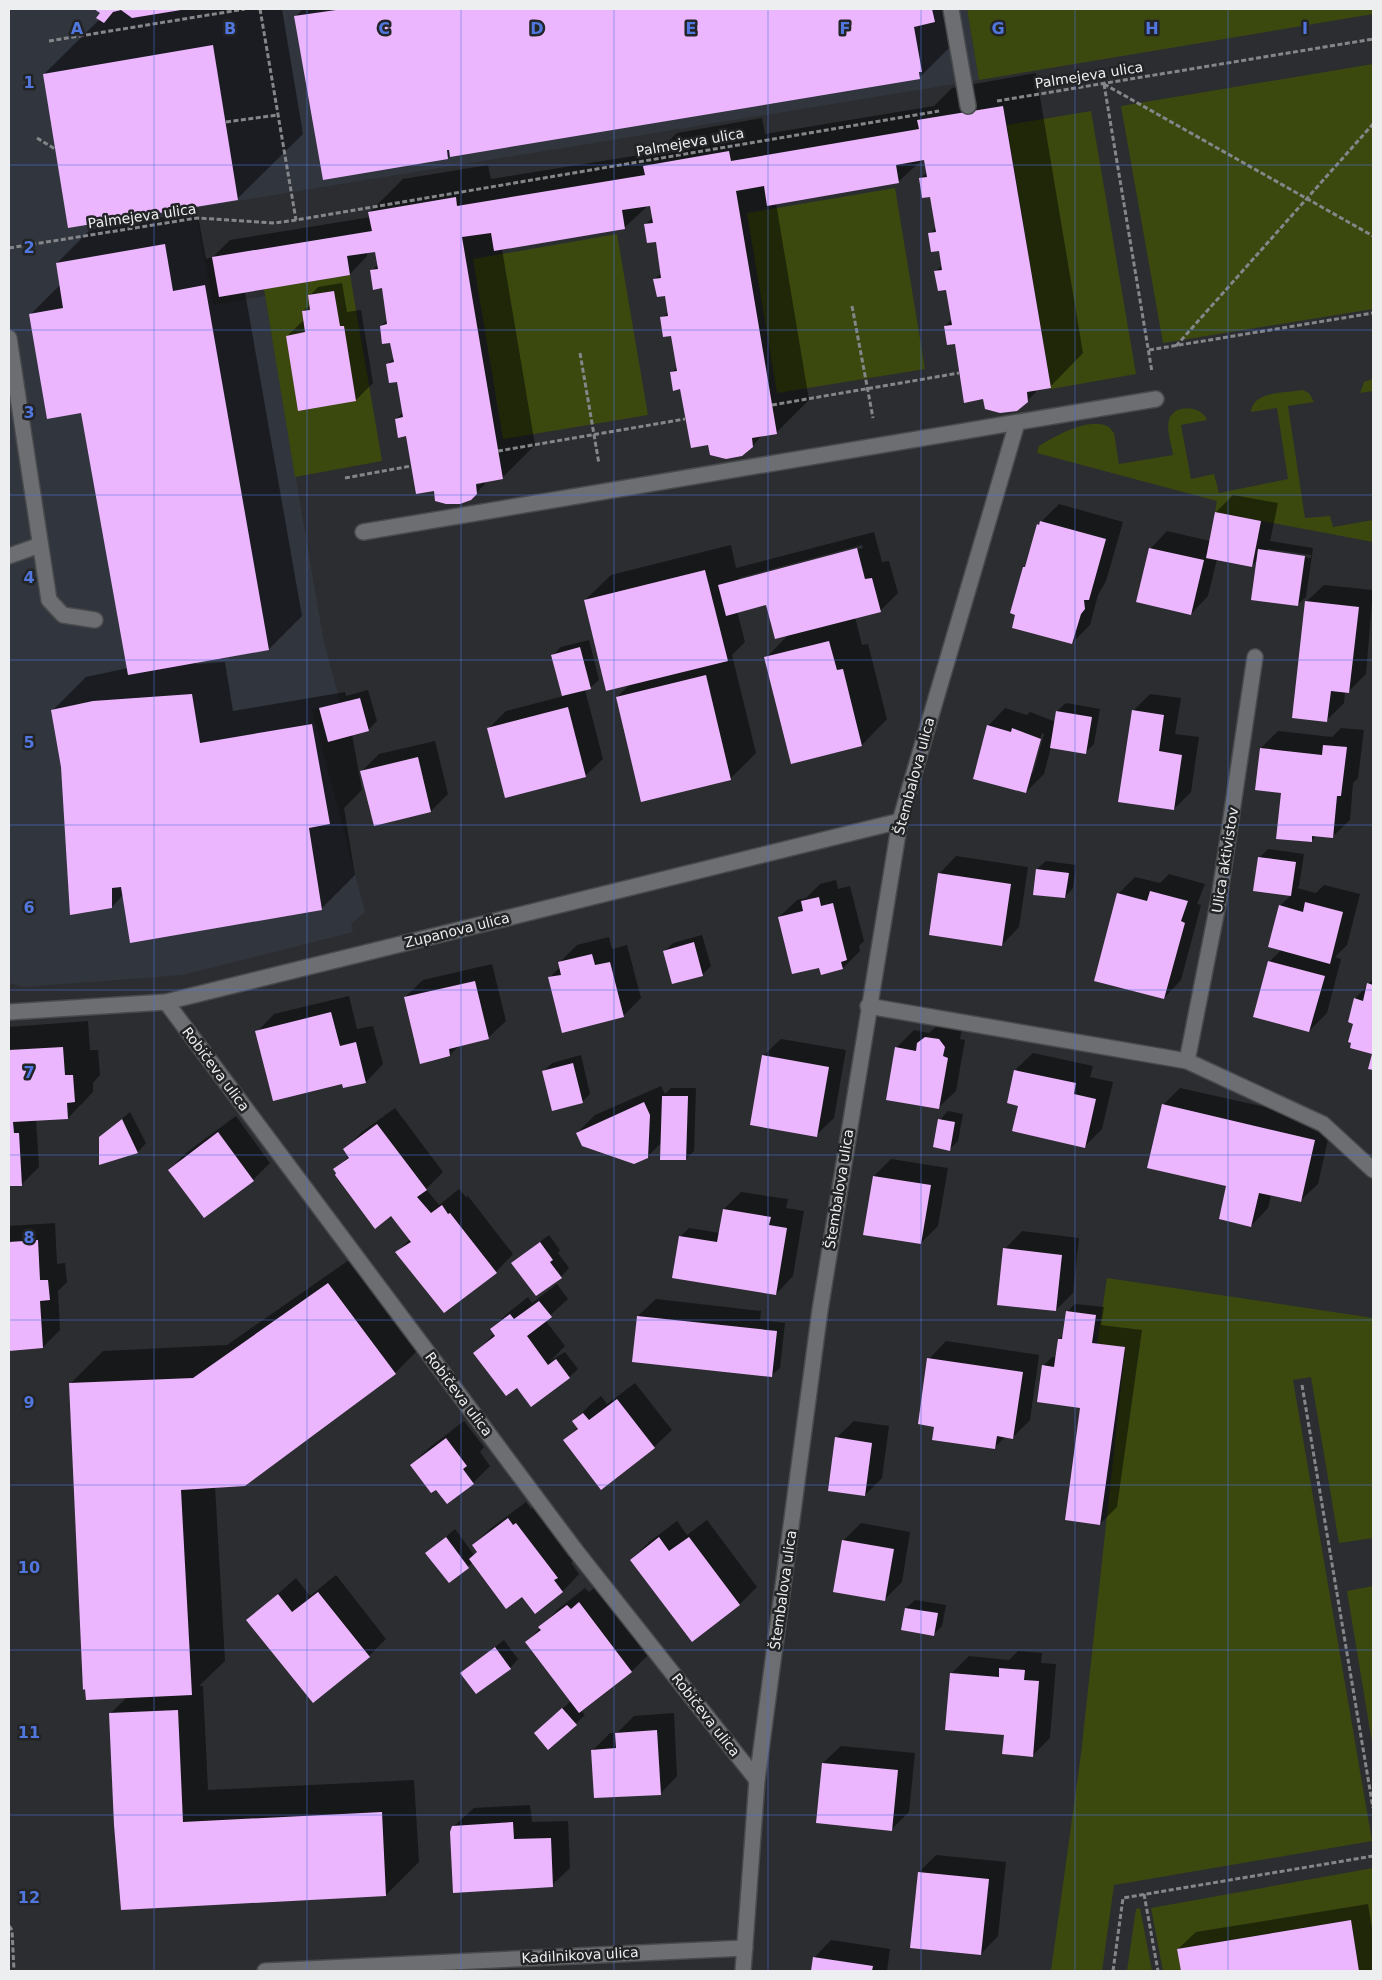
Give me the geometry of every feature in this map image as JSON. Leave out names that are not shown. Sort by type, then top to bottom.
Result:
[{"type":"street","points":[[951,9],[968,106]]},
{"type":"street","points":[[9,338],[49,600],[63,615],[95,620]]},
{"type":"street","points":[[363,532],[1156,399]]},
{"type":"street","name":"Štembalova ulica","points":[[743,1971],[757,1780],[820,1310],[868,1006],[900,821],[1017,423]]},
{"type":"street","points":[[9,556],[40,545]]},
{"type":"street","name":"Ulica aktivistov","points":[[1187,1062],[1219,899],[1255,656]]},
{"type":"street","name":"Zupanova ulica","points":[[9,1012],[166,1002],[900,821]]},
{"type":"street","name":"Robičeva ulica","points":[[166,1002],[576,1551],[757,1780]]},
{"type":"street","points":[[868,1006],[1187,1062],[1323,1124],[1373,1170]]},
{"type":"street","name":"Kadilnikova ulica","points":[[265,1971],[745,1948]]},
{"type":"path","points":[[49,41],[245,9]]},
{"type":"path","points":[[260,9],[296,220]]},
{"type":"path","name":"Palmejeva ulica","points":[[9,248],[197,218],[274,223],[296,220],[1373,38]]},
{"type":"path","points":[[1104,84],[1373,236]]},
{"type":"path","points":[[1104,84],[1156,399]]},
{"type":"path","points":[[226,122],[278,115]]},
{"type":"path","points":[[1176,346],[1373,124]]},
{"type":"path","points":[[37,138],[55,149]]},
{"type":"path","points":[[852,306],[878,446]]},
{"type":"path","points":[[1149,350],[1373,313]]},
{"type":"path","points":[[580,353],[604,492]]},
{"type":"path","points":[[772,405],[959,373]]},
{"type":"path","points":[[498,451],[685,419]]},
{"type":"path","points":[[345,478],[411,466]]},
{"type":"path","points":[[1302,1385],[1373,1808]]},
{"type":"path","points":[[1113,1971],[1123,1898],[1373,1856]]},
{"type":"path","points":[[1144,1894],[1158,1971]]},
{"type":"path","points":[[9,1926],[12,1930],[14,1971]]},
{"type":"shaded area","points":[[9,9],[967,9],[979,80],[195,208],[213,305],[265,296],[323,638],[340,702],[312,710],[365,912],[351,924],[353,932],[182,975],[24,987],[9,983]]},
{"type":"green space","points":[[967,9],[1373,9],[1373,14],[979,80]]},
{"type":"green space","points":[[1373,64],[1373,309],[1163,343],[1121,106]]},
{"type":"green space","points":[[1091,111],[1136,374],[1051,389],[1007,125]]},
{"type":"green space","points":[[895,188],[925,369],[777,393],[747,213]]},
{"type":"green space","points":[[617,234],[648,415],[503,439],[473,259]]},
{"type":"green space","points":[[350,275],[382,461],[295,477],[264,289]]},
{"type":"green space","points":[[1373,379],[1373,391],[1360,393],[1364,382]]},
{"type":"green space","points":[[1302,390],[1309,393],[1314,402],[1288,406],[1305,518],[1330,516],[1333,527],[1373,520],[1373,542],[1215,512],[1217,501],[1037,453],[1039,446],[1054,437],[1083,426],[1101,424],[1109,427],[1114,433],[1119,464],[1173,455],[1169,420],[1176,411],[1188,408],[1199,411],[1207,420],[1181,425],[1191,479],[1214,474],[1219,493],[1288,479],[1277,408],[1251,412],[1257,400],[1263,397],[1271,394]]},
{"type":"green space","points":[[1107,1278],[1373,1318],[1373,1538],[1339,1543],[1311,1377],[1293,1380],[1372,1841],[1114,1885],[1102,1971],[1051,1971],[1081,1754],[1125,1350],[1097,1344]]},
{"type":"green space","points":[[1373,1586],[1373,1748],[1347,1591]]},
{"type":"green space","points":[[1373,1868],[1373,1971],[1359,1971],[1351,1920],[1177,1949],[1181,1971],[1163,1971],[1151,1908]]},
{"type":"green space","points":[[1140,1908],[1152,1971],[1127,1971],[1136,1909]]},
{"type":"building","points":[[94,9],[181,10],[132,18],[121,10],[113,12],[104,23],[96,18],[100,13]]},
{"type":"building","points":[[343,9],[932,9],[935,22],[914,27],[922,72],[919,72],[920,79],[450,157],[449,150],[447,150],[448,159],[323,180],[294,16]]},
{"type":"building","points":[[213,45],[238,200],[68,228],[43,74]]},
{"type":"building","points":[[1003,106],[1051,388],[1027,392],[1028,402],[1017,411],[1000,413],[985,409],[983,399],[964,403],[955,344],[947,345],[944,326],[952,325],[946,290],[938,291],[934,271],[942,270],[939,251],[931,252],[928,233],[936,232],[930,197],[922,198],[919,178],[927,177],[924,160],[896,165],[899,183],[767,206],[764,186],[736,191],[777,434],[752,438],[753,447],[742,456],[726,459],[710,455],[708,445],[691,448],[680,389],[673,391],[670,372],[677,371],[671,336],[663,337],[660,317],[668,316],[665,296],[657,297],[653,279],[661,278],[656,242],[647,243],[644,224],[653,223],[650,206],[622,210],[625,229],[494,251],[491,233],[462,237],[503,479],[476,484],[477,494],[471,500],[460,504],[446,504],[435,501],[434,491],[416,494],[406,436],[398,438],[395,419],[403,417],[397,382],[389,383],[386,364],[394,362],[390,343],[382,344],[380,326],[387,324],[382,288],[373,290],[370,270],[378,269],[375,252],[347,256],[350,275],[219,297],[212,257],[372,231],[368,212],[456,197],[457,206],[645,175],[643,166],[729,151],[731,161],[919,129],[917,120]]},
{"type":"building","points":[[165,244],[173,291],[205,285],[269,650],[128,675],[81,413],[47,419],[29,314],[63,308],[56,263]]},
{"type":"building","points":[[334,291],[340,326],[344,326],[356,401],[298,411],[286,336],[305,332],[302,311],[310,310],[308,295]]},
{"type":"building","points":[[1215,512],[1261,521],[1252,567],[1206,558]]},
{"type":"building","points":[[1040,521],[1106,539],[1089,600],[1084,600],[1085,609],[1081,614],[1072,644],[1012,628],[1015,615],[1010,613],[1037,524],[1039,525]]},
{"type":"building","points":[[857,548],[865,579],[872,578],[881,612],[775,639],[766,605],[726,616],[718,585]]},
{"type":"building","points":[[1149,548],[1204,560],[1191,615],[1136,602]]},
{"type":"building","points":[[1258,549],[1305,556],[1298,606],[1251,600]]},
{"type":"building","points":[[705,570],[728,661],[606,691],[584,600]]},
{"type":"building","points":[[1305,601],[1359,607],[1349,693],[1331,691],[1327,722],[1292,718]]},
{"type":"building","points":[[829,641],[837,670],[843,669],[862,746],[791,764],[764,657]]},
{"type":"building","points":[[580,647],[591,689],[562,696],[551,655]]},
{"type":"building","points":[[706,675],[731,780],[641,802],[616,697]]},
{"type":"building","points":[[192,694],[200,743],[312,724],[330,824],[309,828],[322,910],[130,943],[121,887],[112,888],[112,908],[70,915],[61,767],[51,710],[93,701]]},
{"type":"building","points":[[360,698],[369,731],[328,742],[319,708]]},
{"type":"building","points":[[568,707],[586,777],[505,798],[487,728]]},
{"type":"building","points":[[1132,710],[1164,715],[1159,751],[1182,755],[1174,810],[1118,802]]},
{"type":"building","points":[[1056,711],[1092,717],[1086,754],[1050,748]]},
{"type":"building","points":[[987,725],[1011,732],[1012,728],[1041,739],[1026,793],[973,779]]},
{"type":"building","points":[[1323,745],[1347,747],[1341,796],[1337,796],[1333,838],[1312,836],[1312,842],[1276,839],[1281,793],[1255,790],[1260,748],[1322,755]]},
{"type":"building","points":[[418,757],[431,812],[374,826],[360,771]]},
{"type":"building","points":[[1258,857],[1296,862],[1291,896],[1253,891]]},
{"type":"building","points":[[1036,869],[1069,873],[1065,898],[1033,895]]},
{"type":"building","points":[[938,873],[1011,884],[1002,946],[929,935]]},
{"type":"building","points":[[1150,891],[1188,901],[1181,921],[1185,923],[1164,999],[1094,981],[1117,893],[1147,901]]},
{"type":"building","points":[[819,897],[821,906],[833,903],[847,960],[841,962],[843,969],[821,975],[819,968],[792,974],[778,917],[803,911],[801,901]]},
{"type":"building","points":[[1305,902],[1343,912],[1330,964],[1268,947],[1279,905],[1303,912]]},
{"type":"building","points":[[694,942],[703,976],[672,984],[663,951]]},
{"type":"building","points":[[592,954],[595,965],[610,962],[624,1017],[562,1033],[548,977],[561,975],[558,962]]},
{"type":"building","points":[[1268,961],[1325,976],[1309,1032],[1253,1017]]},
{"type":"building","points":[[475,981],[489,1039],[449,1049],[450,1056],[420,1064],[404,997]]},
{"type":"building","points":[[1367,983],[1373,985],[1373,1070],[1368,1069],[1372,1054],[1350,1048],[1351,1043],[1348,1042],[1353,1024],[1348,1022],[1354,998],[1363,1001]]},
{"type":"building","points":[[331,1012],[340,1046],[356,1042],[366,1083],[343,1088],[342,1084],[273,1101],[255,1031]]},
{"type":"building","points":[[925,1037],[939,1039],[945,1047],[943,1056],[948,1058],[939,1109],[886,1100],[895,1047],[916,1051],[917,1043]]},
{"type":"building","points":[[63,1047],[65,1075],[73,1075],[75,1102],[67,1103],[68,1119],[13,1122],[14,1133],[19,1133],[22,1186],[9,1186],[9,1050]]},
{"type":"building","points":[[762,1055],[829,1067],[817,1137],[750,1125]]},
{"type":"building","points":[[573,1063],[583,1103],[552,1111],[542,1071]]},
{"type":"building","points":[[1014,1070],[1076,1083],[1074,1094],[1096,1099],[1085,1148],[1012,1131],[1018,1106],[1007,1103]]},
{"type":"building","points":[[662,1096],[688,1096],[686,1160],[660,1160]]},
{"type":"building","points":[[644,1102],[650,1115],[648,1158],[634,1164],[582,1146],[576,1133]]},
{"type":"building","points":[[1162,1104],[1315,1140],[1301,1202],[1259,1193],[1251,1227],[1219,1219],[1226,1186],[1147,1168]]},
{"type":"building","points":[[122,1119],[138,1153],[99,1165],[99,1137]]},
{"type":"building","points":[[938,1119],[955,1122],[950,1151],[933,1147]]},
{"type":"building","points":[[377,1124],[427,1190],[417,1197],[431,1213],[442,1205],[497,1273],[444,1313],[395,1252],[411,1242],[391,1216],[375,1229],[335,1175],[336,1173],[333,1169],[349,1158],[343,1149]]},
{"type":"building","points":[[218,1132],[254,1181],[204,1218],[168,1170]]},
{"type":"building","points":[[873,1176],[931,1185],[921,1244],[863,1235]]},
{"type":"building","points":[[723,1209],[771,1217],[769,1225],[787,1228],[776,1295],[672,1278],[679,1236],[717,1242]]},
{"type":"building","points":[[38,1240],[40,1280],[48,1280],[50,1300],[40,1301],[43,1348],[9,1351],[9,1242]]},
{"type":"building","points":[[540,1242],[553,1260],[550,1262],[562,1278],[536,1296],[511,1263]]},
{"type":"building","points":[[1003,1248],[1062,1255],[1056,1311],[997,1305]]},
{"type":"building","points":[[328,1283],[396,1374],[245,1486],[181,1490],[192,1695],[86,1700],[85,1689],[83,1690],[69,1383],[193,1378]]},
{"type":"building","points":[[539,1301],[552,1317],[527,1336],[548,1365],[556,1359],[570,1378],[531,1407],[517,1388],[506,1396],[473,1353],[495,1336],[490,1329],[510,1314],[514,1319]]},
{"type":"building","points":[[1066,1311],[1096,1315],[1092,1343],[1125,1347],[1100,1525],[1065,1520],[1080,1408],[1037,1402],[1042,1365],[1054,1367],[1058,1339],[1062,1339]]},
{"type":"building","points":[[637,1316],[777,1331],[772,1377],[632,1362]]},
{"type":"building","points":[[927,1358],[1023,1372],[1013,1439],[997,1436],[995,1449],[932,1440],[934,1427],[918,1424]]},
{"type":"building","points":[[617,1399],[655,1448],[601,1490],[563,1440],[578,1429],[572,1421],[583,1413],[589,1420]]},
{"type":"building","points":[[835,1437],[872,1443],[865,1496],[828,1491]]},
{"type":"building","points":[[446,1438],[467,1466],[463,1469],[474,1484],[447,1504],[436,1490],[431,1493],[410,1465]]},
{"type":"building","points":[[508,1518],[513,1525],[516,1523],[558,1578],[554,1580],[563,1592],[535,1614],[522,1597],[506,1609],[469,1559],[477,1552],[472,1545]]},
{"type":"building","points":[[446,1537],[469,1568],[449,1583],[425,1553]]},
{"type":"building","points":[[659,1537],[669,1551],[689,1537],[740,1605],[692,1642],[630,1560]]},
{"type":"building","points":[[842,1540],[894,1549],[885,1601],[833,1592]]},
{"type":"building","points":[[318,1592],[370,1657],[313,1703],[246,1620],[278,1594],[292,1612]]},
{"type":"building","points":[[579,1602],[632,1672],[579,1713],[525,1642],[541,1630],[538,1627],[567,1605],[571,1609]]},
{"type":"building","points":[[905,1608],[938,1613],[934,1636],[901,1630]]},
{"type":"building","points":[[495,1647],[511,1669],[476,1694],[460,1673]]},
{"type":"building","points":[[999,1668],[1025,1670],[1024,1680],[1039,1681],[1033,1757],[1002,1754],[1004,1735],[945,1730],[950,1673],[999,1677]]},
{"type":"building","points":[[562,1708],[577,1725],[548,1750],[534,1733]]},
{"type":"building","points":[[178,1710],[183,1822],[382,1812],[386,1896],[121,1910],[114,1825],[109,1713]]},
{"type":"building","points":[[657,1730],[661,1795],[594,1798],[591,1750],[616,1748],[615,1733]]},
{"type":"building","points":[[822,1763],[898,1770],[892,1831],[816,1823]]},
{"type":"building","points":[[513,1822],[514,1839],[551,1838],[553,1887],[453,1893],[450,1832],[452,1826]]},
{"type":"building","points":[[918,1872],[989,1879],[981,1955],[910,1948]]},
{"type":"building","points":[[1351,1920],[1359,1971],[1181,1971],[1177,1949]]},
{"type":"building","points":[[813,1957],[873,1966],[872,1971],[811,1971]]}]
